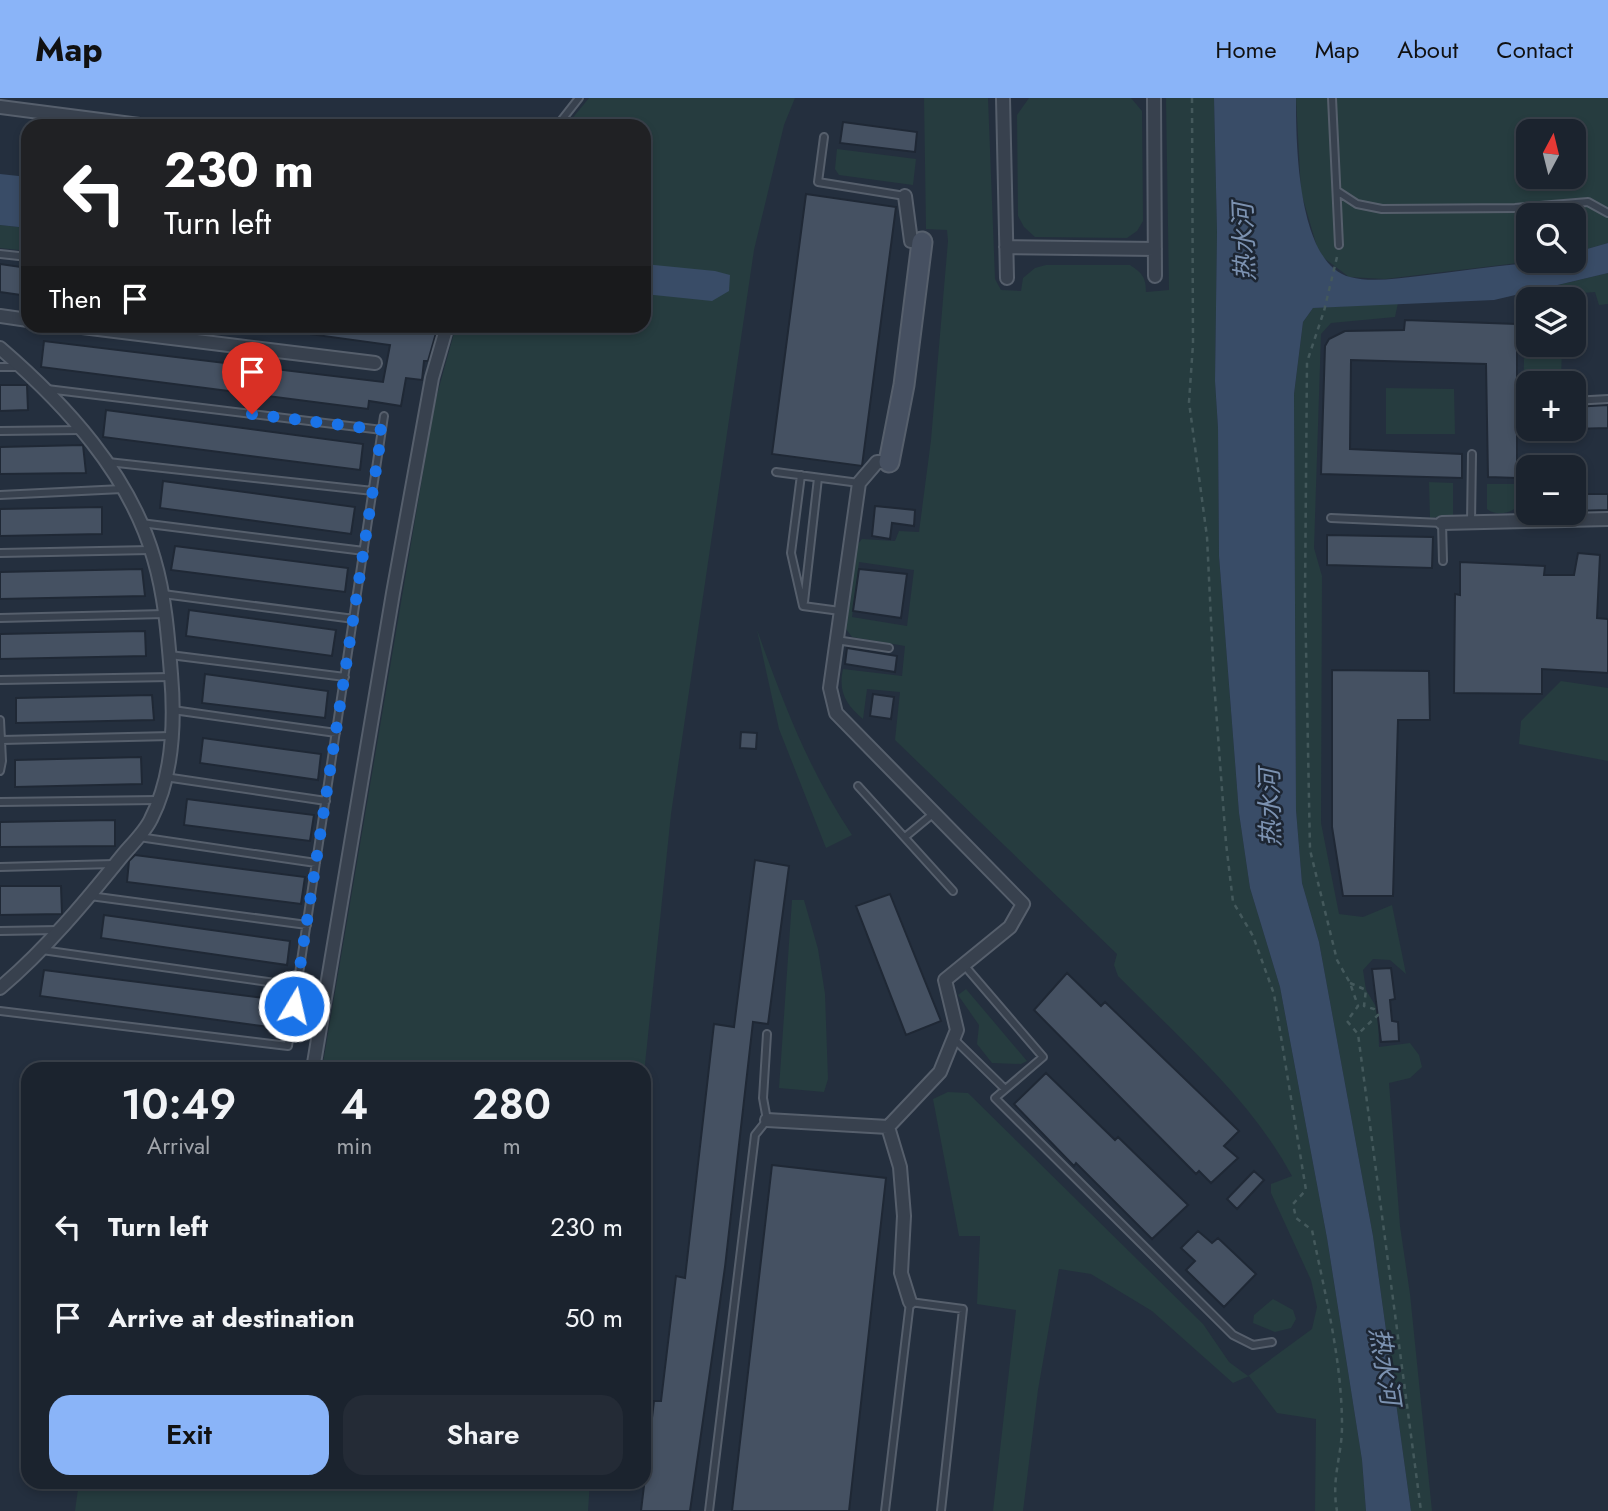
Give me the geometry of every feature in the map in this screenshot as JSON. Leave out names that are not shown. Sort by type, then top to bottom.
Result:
[{"type":"street","points":[[1003,98],[1007,278]]},
{"type":"street","points":[[1154,98],[1155,276]]},
{"type":"street","points":[[0,107],[93,119]]},
{"type":"street","points":[[767,1120],[888,1127],[940,1072],[954,1038],[957,1030],[945,980],[1010,928],[1023,904],[836,713],[830,688],[859,483],[877,462],[889,462],[904,385],[922,242],[911,241],[905,196]]},
{"type":"street","points":[[1006,247],[1155,249]]},
{"type":"street","points":[[0,316],[21,319]]},
{"type":"street","points":[[132,333],[375,363]]},
{"type":"street","points":[[314,1062],[432,378],[445,333]]},
{"type":"street","points":[[0,348],[45,389],[106,461],[139,522],[150,550],[165,614],[173,710],[173,736],[165,777],[151,820],[58,930],[0,988]]},
{"type":"street","points":[[1442,523],[1608,520]]},
{"type":"street","points":[[888,1127],[900,1167],[904,1216],[901,1273],[910,1302]]},
{"type":"lane","points":[[562,119],[579,98]]},
{"type":"lane","points":[[1332,98],[1339,245]]},
{"type":"lane","points":[[824,137],[818,182],[905,196]]},
{"type":"lane","points":[[1337,191],[1357,204],[1382,209],[1515,208],[1588,202],[1608,213]]},
{"type":"lane","points":[[0,254],[21,256]]},
{"type":"lane","points":[[0,367],[21,367]]},
{"type":"lane","points":[[45,389],[382,430]]},
{"type":"lane","points":[[1586,400],[1608,399]]},
{"type":"lane","points":[[0,1011],[288,1046],[384,416]]},
{"type":"lane","points":[[0,431],[81,430]]},
{"type":"lane","points":[[1471,523],[1472,454]]},
{"type":"lane","points":[[106,461],[373,491]]},
{"type":"lane","points":[[776,472],[859,483]]},
{"type":"lane","points":[[801,475],[791,553],[803,606]]},
{"type":"lane","points":[[803,606],[818,478]]},
{"type":"lane","points":[[0,495],[122,489]]},
{"type":"lane","points":[[1331,518],[1442,523],[1443,561]]},
{"type":"lane","points":[[139,522],[364,551]]},
{"type":"lane","points":[[0,553],[150,550]]},
{"type":"lane","points":[[161,594],[354,619]]},
{"type":"lane","points":[[803,606],[841,611]]},
{"type":"lane","points":[[0,618],[165,614]]},
{"type":"lane","points":[[836,640],[889,649]]},
{"type":"lane","points":[[170,655],[345,677]]},
{"type":"lane","points":[[0,680],[171,677]]},
{"type":"lane","points":[[173,710],[336,733]]},
{"type":"lane","points":[[0,720],[0,771]]},
{"type":"lane","points":[[2,740],[173,736]]},
{"type":"lane","points":[[165,777],[326,801]]},
{"type":"lane","points":[[858,786],[953,891]]},
{"type":"lane","points":[[0,802],[157,800]]},
{"type":"lane","points":[[905,837],[934,813]]},
{"type":"lane","points":[[138,836],[316,863]]},
{"type":"lane","points":[[0,867],[115,864]]},
{"type":"lane","points":[[88,896],[307,925]]},
{"type":"lane","points":[[0,931],[58,930]]},
{"type":"lane","points":[[40,949],[297,986]]},
{"type":"lane","points":[[964,965],[1043,1057],[995,1098],[1233,1335],[1253,1345],[1272,1342]]},
{"type":"lane","points":[[709,1511],[755,1135],[767,1120],[763,1098],[767,1034]]},
{"type":"lane","points":[[954,1038],[1005,1089]]},
{"type":"lane","points":[[885,1511],[910,1302],[963,1309],[940,1511]]},
{"type":"path","points":[[1192,98],[1193,344],[1189,402],[1207,537],[1226,843],[1233,902],[1253,936],[1274,994],[1306,1190],[1293,1204],[1296,1218],[1312,1230],[1335,1345],[1342,1428],[1335,1469],[1336,1511]]},
{"type":"path","points":[[1336,259],[1324,311],[1307,362],[1305,597],[1310,850],[1337,960],[1350,983],[1358,1006],[1347,1021],[1359,1034],[1421,1511]]},
{"type":"path","points":[[1350,983],[1366,990],[1364,1006],[1374,1009],[1378,1015],[1376,1020],[1359,1034]]},
{"type":"green space","points":[[589,98],[795,98],[784,125],[754,250],[671,814],[645,1062],[323,1062],[435,402],[454,333],[651,333],[651,119],[572,119]]},
{"type":"green space","points":[[924,98],[988,98],[995,279],[1001,290],[1021,291],[1023,278],[1035,268],[1046,265],[1130,265],[1142,276],[1146,292],[1169,290],[1166,98],[1214,98],[1219,556],[1239,813],[1250,888],[1280,987],[1327,1238],[1362,1460],[1366,1511],[1315,1511],[1316,1419],[1277,1413],[1249,1376],[1233,1383],[1152,1311],[1091,1274],[1059,1269],[1038,1390],[1023,1511],[993,1511],[1016,1310],[977,1304],[980,1236],[959,1236],[933,1099],[948,1092],[968,1093],[1203,1324],[1229,1362],[1248,1376],[1312,1329],[1317,1307],[1311,1280],[1271,1193],[1271,1184],[1292,1176],[1256,1121],[1212,1070],[1118,976],[1114,965],[1117,954],[895,740],[900,692],[867,689],[863,719],[852,709],[845,697],[842,685],[843,669],[902,676],[905,646],[852,637],[846,629],[857,545],[862,539],[895,541],[899,531],[919,532],[931,440],[948,241],[947,230],[926,229]],"holes":[[[859,562],[914,570],[907,626],[852,617]]]},
{"type":"green space","points":[[1029,98],[1131,98],[1142,111],[1143,221],[1137,231],[1127,238],[1035,237],[1024,227],[1018,216],[1017,115]]},
{"type":"green space","points":[[1296,98],[1608,98],[1608,243],[1586,249],[1586,203],[1516,203],[1516,263],[1385,279],[1349,277],[1324,258],[1317,247],[1301,192]]},
{"type":"green space","points":[[837,149],[916,159],[913,185],[839,175],[835,169]]},
{"type":"green space","points":[[0,225],[21,227],[21,250],[0,248]]},
{"type":"green space","points":[[1608,273],[1608,304],[1599,305],[1595,292],[1586,293],[1586,287],[1550,287]]},
{"type":"green space","points":[[1398,303],[1395,317],[1331,323],[1321,334],[1314,548],[1322,576],[1321,823],[1339,914],[1363,917],[1392,905],[1406,974],[1390,960],[1373,959],[1363,970],[1366,990],[1378,1010],[1379,1047],[1410,1043],[1419,1055],[1422,1067],[1410,1078],[1389,1083],[1400,1226],[1410,1294],[1432,1511],[1411,1511],[1373,1236],[1319,942],[1302,883],[1296,810],[1294,394],[1303,322],[1313,308]]},
{"type":"green space","points":[[1524,357],[1562,357],[1561,371],[1524,371]]},
{"type":"green space","points":[[1386,388],[1454,389],[1455,434],[1386,434]]},
{"type":"green space","points":[[1429,482],[1453,483],[1453,516],[1430,518]]},
{"type":"green space","points":[[1487,484],[1516,484],[1516,508],[1502,513],[1487,509]]},
{"type":"green space","points":[[757,630],[787,710],[810,761],[852,835],[826,848],[779,729]]},
{"type":"green space","points":[[1561,681],[1608,688],[1608,761],[1519,744],[1521,721]]},
{"type":"green space","points":[[792,900],[804,900],[818,949],[825,994],[828,1079],[824,1092],[779,1088]]},
{"type":"green space","points":[[966,989],[1027,1061],[1021,1064],[992,1063],[977,1044],[979,1025],[958,995]]},
{"type":"green space","points":[[1273,1299],[1293,1310],[1296,1319],[1291,1328],[1275,1332],[1253,1323],[1254,1315]]},
{"type":"green space","points":[[78,1489],[590,1489],[588,1511],[75,1511]]},
{"type":"water","name":"热水河","points":[[1214,98],[1296,98],[1299,170],[1310,226],[1319,250],[1332,267],[1350,277],[1385,280],[1516,264],[1516,273],[1586,273],[1586,249],[1608,243],[1608,273],[1549,287],[1516,287],[1516,295],[1494,300],[1313,308],[1303,322],[1294,394],[1296,810],[1302,883],[1319,942],[1373,1236],[1411,1511],[1366,1511],[1362,1460],[1327,1238],[1280,987],[1250,888],[1239,813],[1219,556],[1215,381],[1217,232]]},
{"type":"water","points":[[0,174],[21,176],[21,227],[0,225]]},
{"type":"water","points":[[651,265],[730,275],[729,291],[712,301],[651,295]]},
{"type":"building","points":[[843,122],[917,132],[915,152],[840,143]]},
{"type":"building","points":[[806,194],[896,207],[862,466],[772,454]]},
{"type":"building","points":[[0,264],[21,267],[21,295],[0,292]]},
{"type":"building","points":[[1405,320],[1516,324],[1516,478],[1488,477],[1486,364],[1351,360],[1350,449],[1462,454],[1462,478],[1321,474],[1325,346],[1329,339],[1345,331],[1404,330]]},
{"type":"building","points":[[436,333],[428,361],[424,361],[422,380],[406,378],[401,406],[369,401],[368,409],[41,367],[44,341],[383,382],[390,345],[309,334]]},
{"type":"building","points":[[0,385],[27,385],[28,410],[0,411]]},
{"type":"building","points":[[1608,405],[1608,428],[1586,429],[1586,406]]},
{"type":"building","points":[[106,410],[363,444],[360,470],[103,437]]},
{"type":"building","points":[[83,445],[86,473],[0,474],[0,447]]},
{"type":"building","points":[[163,481],[355,507],[351,534],[160,508]]},
{"type":"building","points":[[1586,494],[1608,494],[1608,510],[1586,511]]},
{"type":"building","points":[[875,506],[915,510],[914,526],[892,523],[890,539],[872,536]]},
{"type":"building","points":[[102,507],[102,534],[0,536],[0,509]]},
{"type":"building","points":[[1327,535],[1433,537],[1432,568],[1327,565]]},
{"type":"building","points":[[175,546],[348,568],[345,592],[171,570]]},
{"type":"building","points":[[1578,553],[1600,555],[1597,618],[1608,619],[1608,673],[1542,669],[1542,694],[1454,693],[1455,594],[1460,595],[1460,562],[1545,566],[1544,575],[1574,575]]},
{"type":"building","points":[[142,569],[145,596],[0,599],[0,572]]},
{"type":"building","points":[[859,569],[907,574],[901,618],[853,611]]},
{"type":"building","points":[[189,610],[336,630],[332,656],[186,636]]},
{"type":"building","points":[[145,631],[146,656],[0,659],[0,634]]},
{"type":"building","points":[[847,648],[897,656],[895,672],[845,664]]},
{"type":"building","points":[[1332,670],[1429,671],[1430,720],[1398,720],[1393,896],[1343,896],[1332,827]]},
{"type":"building","points":[[205,674],[328,691],[325,718],[202,703]]},
{"type":"building","points":[[873,694],[894,697],[891,719],[870,716]]},
{"type":"building","points":[[152,695],[154,720],[16,723],[16,698]]},
{"type":"building","points":[[741,732],[757,733],[756,749],[740,748]]},
{"type":"building","points":[[203,738],[321,754],[318,780],[200,763]]},
{"type":"building","points":[[141,757],[142,784],[15,787],[15,760]]},
{"type":"building","points":[[187,799],[314,815],[310,841],[184,825]]},
{"type":"building","points":[[115,820],[115,846],[0,847],[0,822]]},
{"type":"building","points":[[135,855],[305,877],[301,904],[127,882],[129,861]]},
{"type":"building","points":[[755,860],[789,866],[768,1024],[753,1022],[725,1267],[690,1511],[641,1511],[644,1489],[651,1489],[651,1426],[654,1401],[661,1401],[676,1276],[685,1278],[714,1024],[734,1027]]},
{"type":"building","points":[[0,886],[61,886],[62,914],[0,915]]},
{"type":"building","points":[[890,894],[941,1021],[906,1035],[856,906]]},
{"type":"building","points":[[104,915],[290,941],[287,965],[101,938]]},
{"type":"building","points":[[1391,968],[1395,999],[1390,1000],[1392,1021],[1398,1022],[1399,1041],[1381,1042],[1372,969]]},
{"type":"building","points":[[44,970],[280,1000],[277,1028],[40,996]]},
{"type":"building","points":[[1067,973],[1101,1006],[1105,1002],[1239,1131],[1224,1146],[1238,1158],[1211,1183],[1199,1171],[1196,1174],[1034,1010]]},
{"type":"building","points":[[1046,1073],[1115,1140],[1118,1137],[1188,1205],[1152,1239],[1076,1163],[1074,1166],[1014,1104]]},
{"type":"building","points":[[772,1165],[886,1178],[849,1511],[732,1511]]},
{"type":"building","points":[[1254,1171],[1264,1180],[1237,1209],[1227,1199]]},
{"type":"building","points":[[1198,1231],[1212,1243],[1218,1238],[1256,1274],[1224,1307],[1186,1270],[1195,1261],[1181,1248]]},
{"type":"route","points":[[252,414],[382,430],[294,1006]]}]
